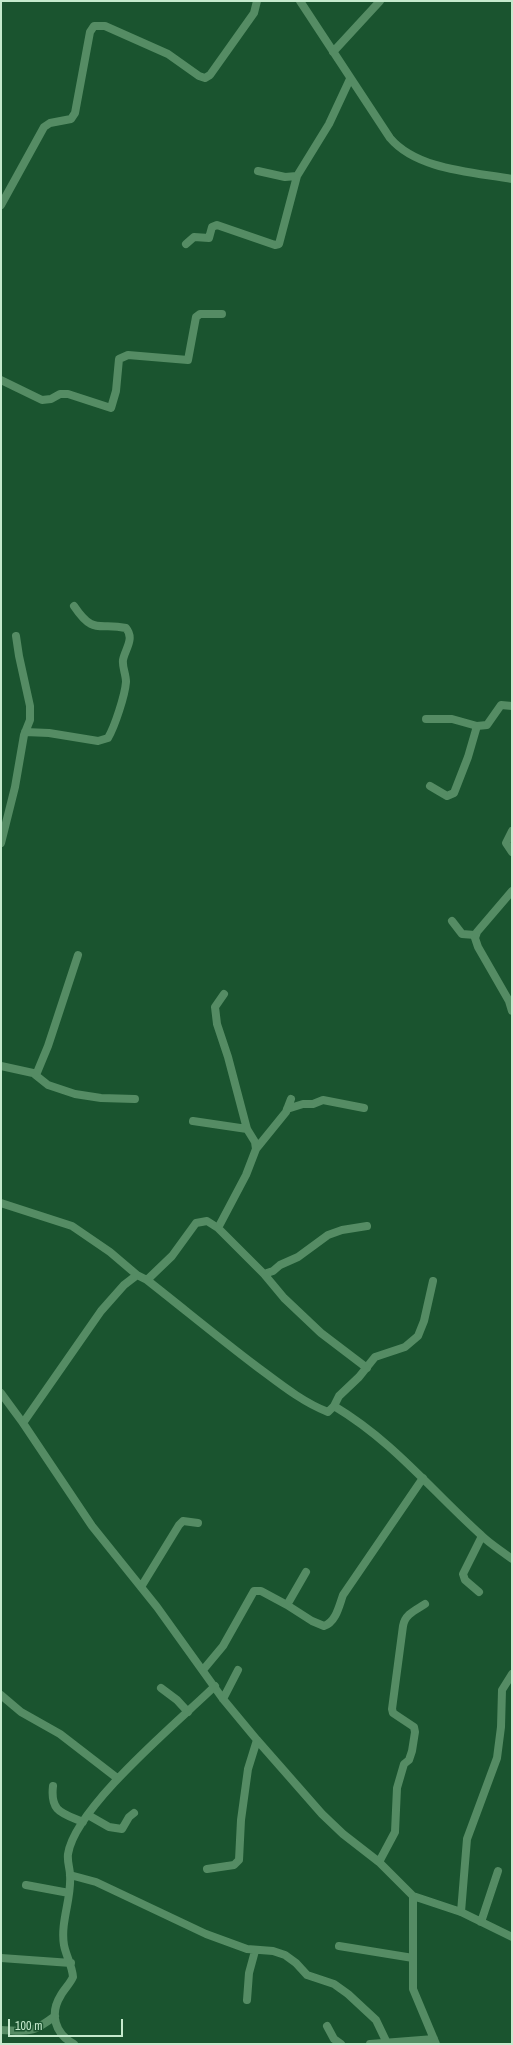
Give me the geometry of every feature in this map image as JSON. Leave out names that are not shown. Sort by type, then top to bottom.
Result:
[{"type":"street","points":[[1,205],[44,127],[50,123],[70,119],[75,113],[90,32],[94,26],[104,26],[168,54],[199,76],[205,78],[210,75],[254,13],[257,1]]},
{"type":"street","points":[[300,1],[390,138],[403,152],[413,158],[434,164],[512,179]]},
{"type":"street","points":[[333,52],[380,1]]},
{"type":"street","points":[[186,244],[194,237],[209,238],[212,227],[216,225],[275,245],[279,244],[297,176],[329,124],[350,78]]},
{"type":"street","points":[[258,171],[290,178],[297,176]]},
{"type":"street","points":[[1,380],[42,400],[51,399],[60,394],[68,394],[111,408],[116,391],[119,359],[128,355],[188,360],[196,317],[200,314],[222,314]]},
{"type":"street","points":[[25,732],[49,733],[101,741],[108,738],[113,727],[126,681],[123,660],[129,644],[128,632],[126,628],[104,628],[90,624],[74,606]]},
{"type":"street","points":[[1,843],[11,806],[25,732],[30,720],[30,706],[22,674],[16,636]]},
{"type":"street","points":[[426,719],[452,719],[477,726],[487,725],[501,705],[512,706]]},
{"type":"street","points":[[430,786],[447,796],[454,793],[477,726]]},
{"type":"street","points":[[512,831],[506,843],[512,852]]},
{"type":"street","points":[[475,936],[512,891]]},
{"type":"street","points":[[452,921],[462,934],[475,936]]},
{"type":"street","points":[[475,936],[478,947],[509,1001],[512,1011]]},
{"type":"street","points":[[36,1075],[48,1046],[78,955]]},
{"type":"street","points":[[224,994],[215,1007],[215,1018],[228,1057],[247,1129],[255,1142],[256,1149]]},
{"type":"street","points":[[1,1066],[36,1075],[48,1085],[75,1094],[101,1098],[135,1099]]},
{"type":"street","points":[[218,1228],[246,1175],[256,1149],[287,1109],[291,1099]]},
{"type":"street","points":[[287,1109],[303,1104],[313,1104],[323,1100],[364,1108]]},
{"type":"street","points":[[193,1121],[247,1129]]},
{"type":"street","points":[[1,1203],[72,1226],[110,1252],[137,1275],[147,1280],[233,1349],[301,1399],[313,1407],[328,1412],[334,1406],[339,1396],[375,1357],[405,1347],[418,1336],[426,1314],[433,1281]]},
{"type":"street","points":[[147,1280],[172,1256],[196,1223],[207,1221],[218,1228],[264,1274],[284,1298],[306,1320],[366,1368]]},
{"type":"street","points":[[264,1274],[273,1271],[280,1265],[298,1257],[328,1235],[342,1230],[367,1226]]},
{"type":"street","points":[[23,1423],[101,1311],[124,1286],[137,1275]]},
{"type":"street","points":[[1,1393],[112,1553],[141,1587],[215,1686],[223,1699],[322,1814],[348,1838],[380,1862],[413,1896],[461,1912],[512,1937]]},
{"type":"street","points":[[334,1406],[362,1423],[391,1446],[482,1536],[512,1559]]},
{"type":"street","points":[[203,1670],[223,1646],[252,1592],[261,1591],[287,1604],[319,1625],[324,1626],[330,1622],[335,1616],[343,1595],[423,1478]]},
{"type":"street","points":[[141,1587],[179,1525],[183,1521],[198,1523]]},
{"type":"street","points":[[479,1592],[465,1580],[463,1574],[482,1536]]},
{"type":"street","points":[[287,1604],[306,1572]]},
{"type":"street","points":[[380,1862],[395,1832],[397,1788],[404,1764],[409,1760],[416,1732],[414,1726],[393,1713],[392,1709],[403,1626],[407,1616],[425,1604]]},
{"type":"street","points":[[223,1699],[238,1670]]},
{"type":"street","points":[[461,1912],[467,1839],[497,1758],[501,1727],[502,1690],[512,1674]]},
{"type":"street","points":[[74,2044],[58,2032],[55,2016],[59,1998],[73,1977],[71,1963],[64,1945],[70,1875],[68,1854],[75,1836],[117,1778],[215,1686]]},
{"type":"street","points":[[161,1688],[177,1700],[188,1712]]},
{"type":"street","points":[[1,1695],[21,1712],[60,1734],[117,1778]]},
{"type":"street","points":[[207,1869],[234,1865],[239,1860],[240,1820],[248,1769],[257,1740]]},
{"type":"street","points":[[53,1786],[52,1800],[55,1807],[66,1815],[86,1819],[109,1827],[122,1829],[129,1817],[134,1813]]},
{"type":"street","points":[[481,1922],[498,1871]]},
{"type":"street","points":[[70,1875],[96,1882],[206,1934],[255,1951],[273,1951],[285,1955],[296,1963],[307,1975],[334,1984],[370,2013],[376,2020],[387,2043]]},
{"type":"street","points":[[26,1885],[69,1893]]},
{"type":"street","points":[[370,2044],[435,2042],[413,1989],[413,1896]]},
{"type":"street","points":[[339,1946],[413,1958]]},
{"type":"street","points":[[247,2000],[249,1973],[255,1951]]},
{"type":"street","points":[[1,1958],[71,1963]]},
{"type":"street","points":[[1,2030],[32,2031],[38,2029],[55,2016]]},
{"type":"street","points":[[327,2026],[334,2039],[341,2044]]}]
